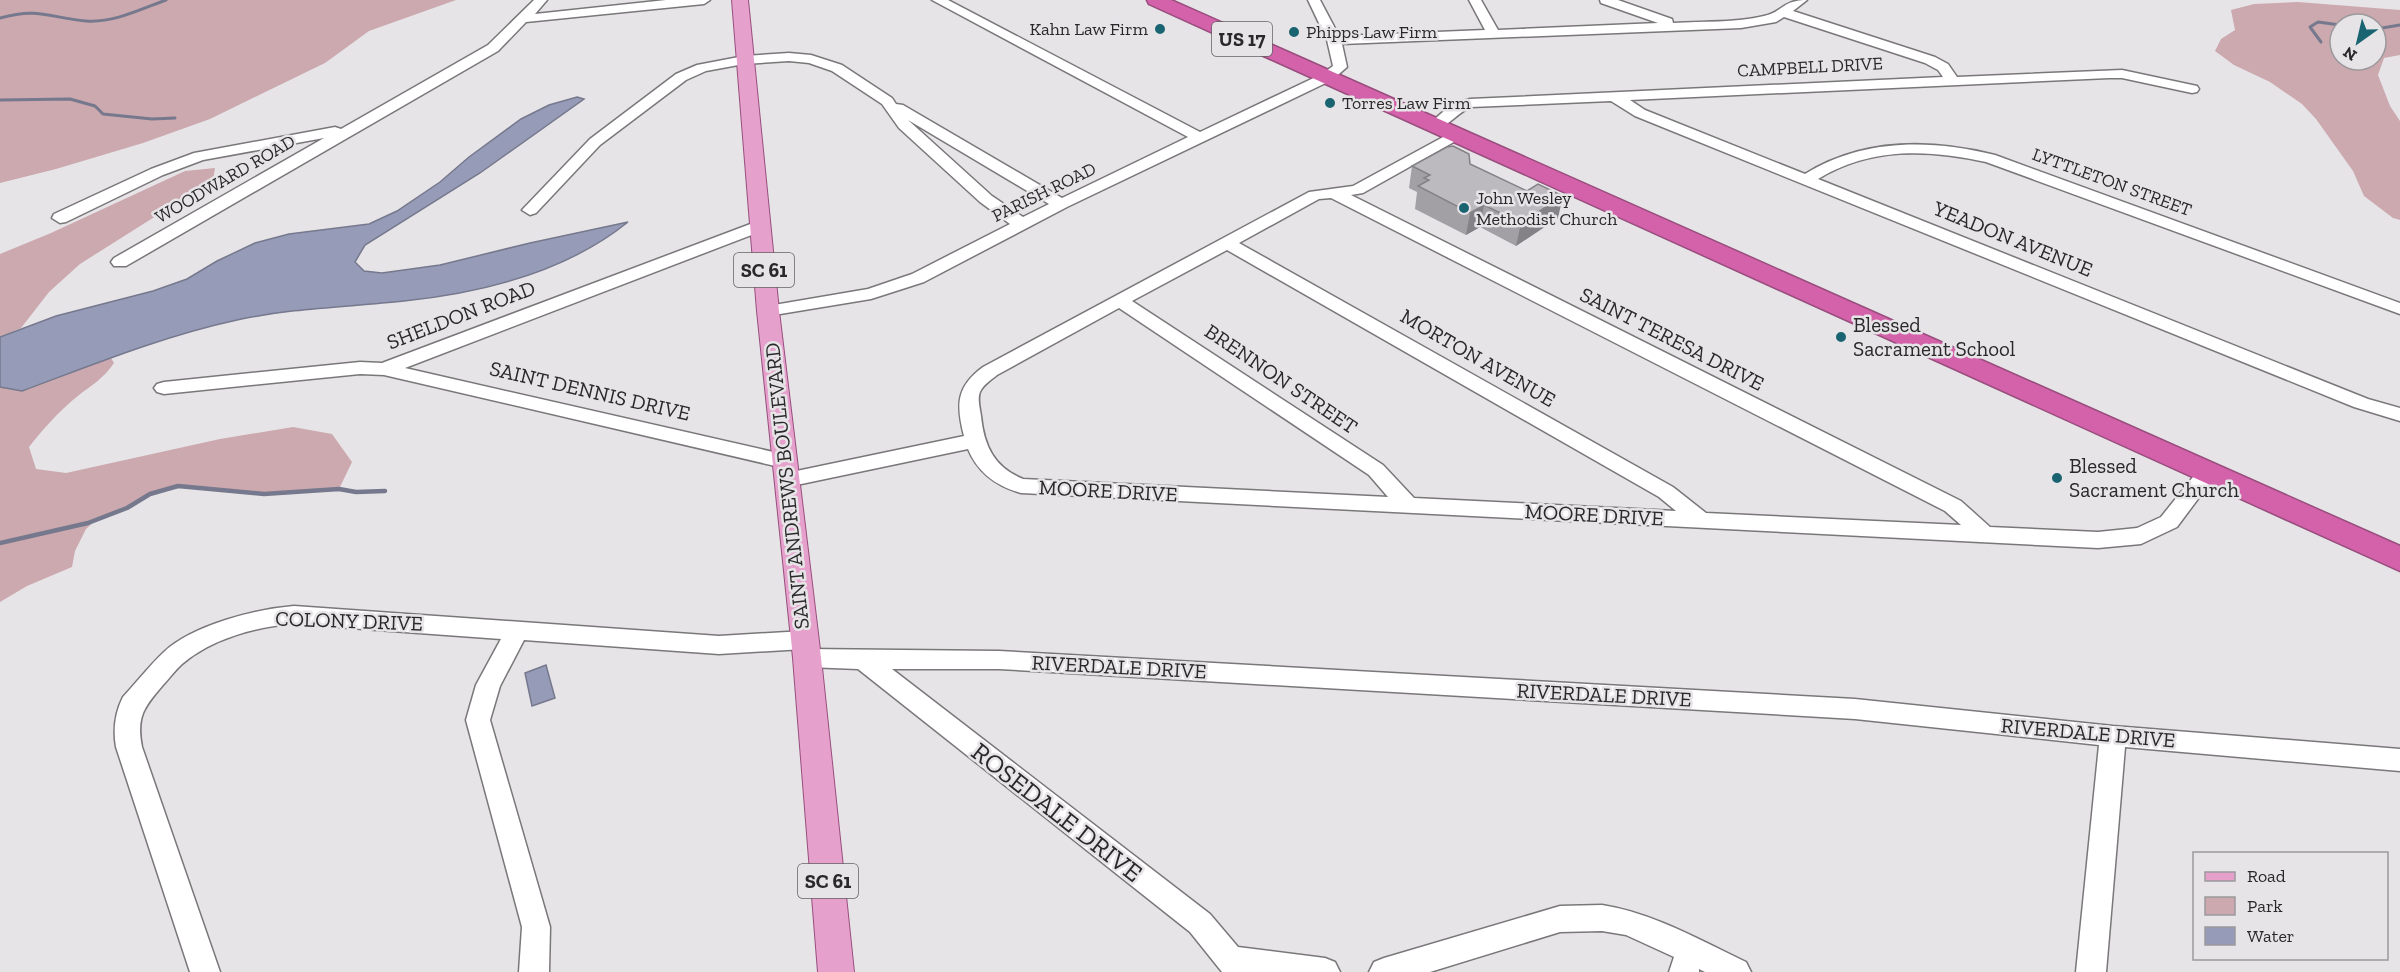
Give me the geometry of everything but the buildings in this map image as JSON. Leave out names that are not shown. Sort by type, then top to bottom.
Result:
[{"type":"highway","name":"US 17","points":[[1156,0],[2400,559]]},
{"type":"main road","name":"SAINT ANDREWS BOULEVARD","points":[[740,0],[768,311],[806,649],[836,972]]},
{"type":"street","name":"WOODWARD ROAD","points":[[120,262],[493,48],[541,0]]},
{"type":"street","points":[[520,19],[704,0]]},
{"type":"street","points":[[938,0],[1201,138]]},
{"type":"street","points":[[1314,0],[1334,40],[1340,67],[1327,77]]},
{"type":"street","points":[[1475,0],[1494,34]]},
{"type":"street","points":[[1606,0],[1676,26]]},
{"type":"street","points":[[1334,40],[1758,22],[1783,12],[1801,0]]},
{"type":"street","points":[[1783,12],[1930,60],[1942,67],[1952,80]]},
{"type":"street","points":[[530,210],[595,142],[681,77],[702,68],[744,60],[789,57],[811,59],[837,68],[887,101],[1061,204]]},
{"type":"street","name":"CAMPBELL DRIVE","points":[[1445,130],[1457,106],[1470,103],[2122,74],[2192,89]]},
{"type":"street","name":"PARISH ROAD","points":[[768,311],[871,294],[918,278],[1061,204],[1327,77]]},
{"type":"street","name":"YEADON AVENUE","points":[[1613,96],[1640,113],[2361,403],[2400,415]]},
{"type":"street","points":[[887,101],[904,125],[986,199],[1022,224]]},
{"type":"street","name":"WOODWARD ROAD","points":[[60,218],[157,172],[199,156],[350,129]]},
{"type":"street","name":"MOORE DRIVE","points":[[1445,130],[1357,190],[1315,195],[990,370],[974,385],[969,396],[974,441],[991,471],[1004,481],[1021,486],[2098,540],[2141,537],[2169,522],[2208,472]]},
{"type":"street","name":"LYTTLETON STREET","points":[[1806,180],[1834,164],[1868,152],[1899,148],[1971,153],[2400,309]]},
{"type":"street","name":"SAINT TERESA DRIVE","points":[[1332,192],[1953,506],[1985,535]]},
{"type":"street","name":"SHELDON ROAD","points":[[164,388],[360,368],[384,369],[761,225]]},
{"type":"street","name":"MORTON AVENUE","points":[[1227,243],[1666,492],[1701,520]]},
{"type":"street","name":"BRENNON STREET","points":[[1120,301],[1376,471],[1409,506]]},
{"type":"street","name":"SAINT DENNIS DRIVE","points":[[384,369],[785,470]]},
{"type":"street","points":[[785,470],[974,441]]},
{"type":"street","name":"COLONY DRIVE","points":[[205,972],[126,731],[132,704],[152,678],[174,657],[208,637],[265,617],[328,616],[718,645],[806,649]]},
{"type":"street","points":[[518,630],[488,685],[477,720],[536,927],[534,972]]},
{"type":"street","name":"RIVERDALE DRIVE","points":[[806,649],[865,661],[934,658],[999,660],[1855,709],[2113,736],[2400,759]]},
{"type":"street","name":"ROSEDALE DRIVE","points":[[865,661],[1200,924],[1235,966]]},
{"type":"street","points":[[2091,972],[2113,736]]},
{"type":"street","points":[[1384,972],[1560,919],[1602,918],[1626,922],[1688,961],[1736,972]]},
{"type":"street","points":[[1235,966],[1325,972]]},
{"type":"green space","points":[[0,0],[456,0],[369,31],[325,63],[210,119],[143,143],[0,183]]},
{"type":"green space","points":[[2298,2],[2400,10],[2400,55],[2388,57],[2388,12],[2328,12],[2328,72],[2379,72],[2378,75],[2390,106],[2400,121],[2400,220],[2393,218],[2364,196],[2353,171],[2316,119],[2302,104],[2270,82],[2234,65],[2215,51],[2221,39],[2235,30],[2231,10],[2254,4]]},
{"type":"green space","points":[[215,168],[213,180],[80,264],[49,292],[21,328],[0,337],[0,254],[185,171]]},
{"type":"green space","points":[[111,358],[114,363],[106,373],[65,407],[29,447],[36,469],[66,473],[220,439],[293,427],[332,434],[352,462],[339,489],[264,494],[178,486],[150,494],[127,508],[97,519],[86,529],[75,551],[72,567],[27,586],[0,602],[0,387],[22,391]]},
{"type":"water","points":[[577,97],[584,99],[480,173],[365,245],[355,262],[364,271],[382,273],[440,265],[628,222],[578,254],[522,277],[463,292],[404,301],[278,313],[237,320],[155,343],[22,391],[0,387],[0,337],[56,316],[153,291],[187,279],[217,261],[255,243],[289,234],[369,224],[397,211],[440,182],[469,157],[521,119],[549,105]]},
{"type":"water","points":[[546,665],[555,698],[532,706],[525,673]]},
{"type":"waterway","points":[[0,18],[35,13],[74,20],[107,20],[166,0]]},
{"type":"waterway","points":[[2321,42],[2310,27],[2318,22],[2328,23]]},
{"type":"waterway","points":[[2388,27],[2400,25]]},
{"type":"waterway","points":[[0,100],[70,99],[95,106],[103,114],[152,119],[175,118]]},
{"type":"waterway","points":[[0,543],[88,523],[127,508],[150,494],[178,486],[264,494],[339,489],[356,492],[385,491]]},
{"type":"place","name":"Kahn Law Firm","points":[[1160,29]]},
{"type":"place","name":"Phipps Law Firm","points":[[1294,32]]},
{"type":"place","name":"Torres Law Firm","points":[[1330,103]]},
{"type":"place","name":"John Wesley Methodist Church","points":[[1464,208]]},
{"type":"place","name":"Blessed Sacrament School","points":[[1841,337]]},
{"type":"place","name":"Blessed Sacrament Church","points":[[2057,478]]}]
